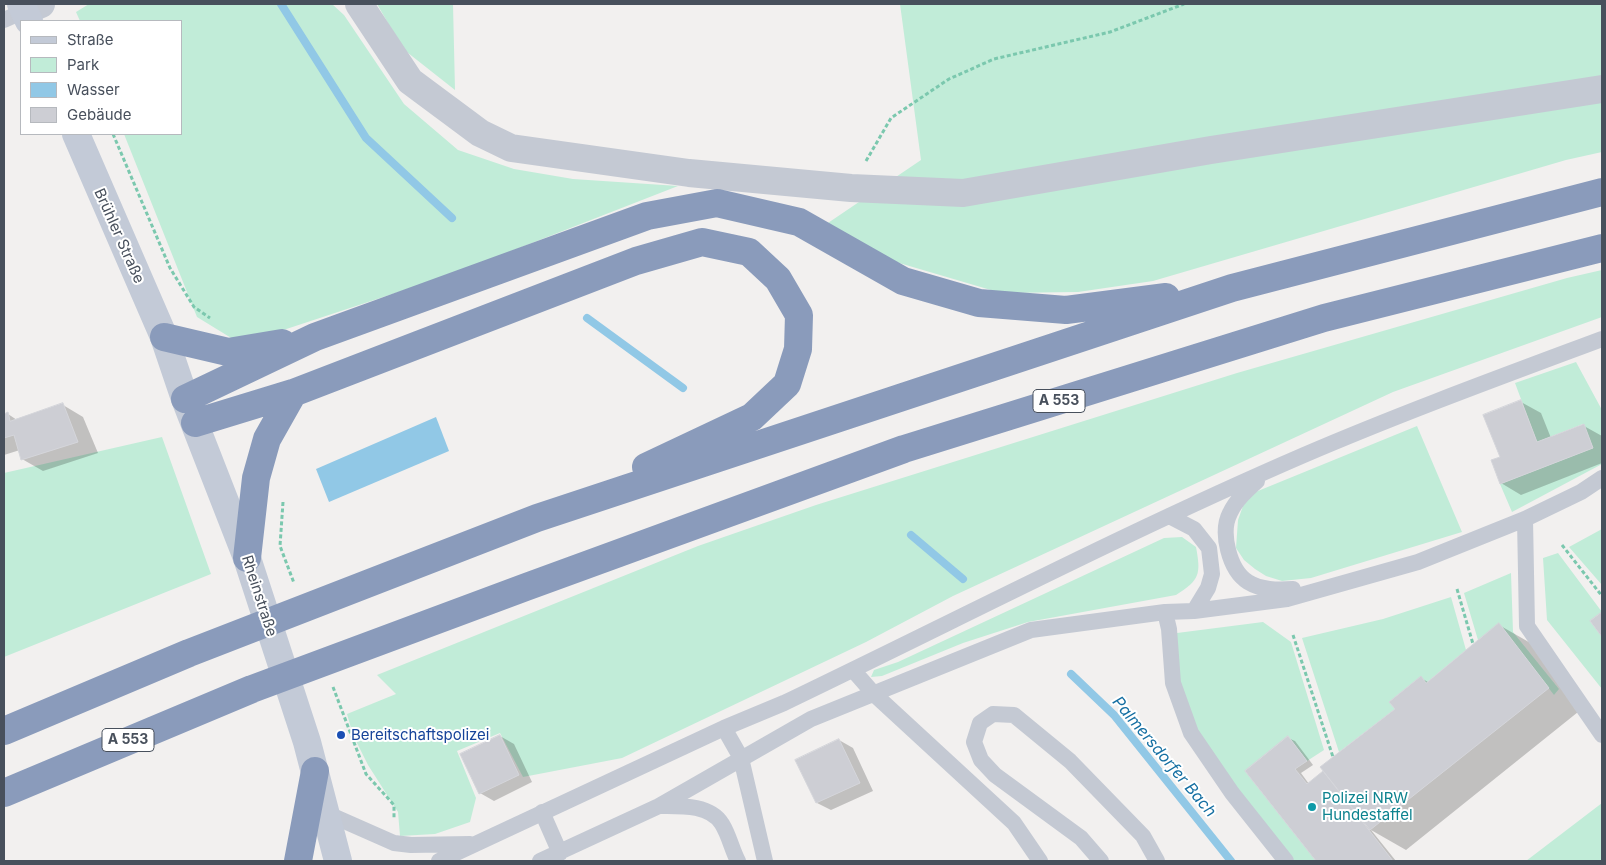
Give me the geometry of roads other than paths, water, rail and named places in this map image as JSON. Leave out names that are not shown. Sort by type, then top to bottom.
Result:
[{"type":"highway","points":[[4,731],[233,636],[537,518],[1232,288],[1602,192]]},
{"type":"highway","points":[[185,399],[315,337],[647,216],[717,203],[799,222],[903,281],[979,303],[1066,310],[1232,288]]},
{"type":"highway","points":[[195,423],[293,393],[636,261],[702,242],[749,252],[778,279],[799,315],[798,349],[787,384],[752,417],[537,518]]},
{"type":"highway","name":"A 553","points":[[4,793],[252,689],[904,449],[1324,318],[1602,248]]},
{"type":"highway","points":[[164,337],[228,352],[315,337]]},
{"type":"highway","points":[[247,558],[256,478],[267,439],[293,393]]},
{"type":"highway","points":[[298,861],[315,771]]},
{"type":"main road","name":"Brühler Straße","points":[[76,135],[164,337]]},
{"type":"main road","name":"Rheinstraße","points":[[164,337],[185,399],[247,558],[308,742],[338,861]]},
{"type":"street","points":[[359,4],[410,81],[480,133],[512,148],[689,173],[851,188],[963,194],[1211,150],[1602,90]]},
{"type":"lane","points":[[439,861],[724,728],[784,703],[1170,516],[1266,472],[1478,385],[1602,339]]},
{"type":"lane","points":[[1266,472],[1240,497],[1229,514],[1225,542],[1233,565],[1247,581],[1264,589],[1286,590],[1338,584]]},
{"type":"lane","points":[[540,861],[659,806],[811,719],[1031,630],[1166,612],[1194,611],[1287,599],[1418,562],[1525,519],[1580,492],[1602,478]]},
{"type":"lane","points":[[1170,516],[1194,529],[1209,548],[1212,574],[1208,588],[1194,611]]},
{"type":"lane","points":[[1525,519],[1527,626],[1602,735]]},
{"type":"lane","points":[[1166,612],[1173,683],[1191,733],[1232,793],[1286,861]]},
{"type":"lane","points":[[853,670],[874,694],[1014,823],[1040,861]]},
{"type":"lane","points":[[1101,861],[1081,838],[996,776],[981,760],[974,742],[980,723],[993,714],[1014,715],[1031,728],[1070,761],[1143,836],[1157,861]]},
{"type":"lane","points":[[724,728],[741,758],[765,861]]},
{"type":"lane","points":[[659,806],[690,806],[710,813],[722,823],[738,861]]},
{"type":"lane","points":[[542,812],[560,853]]},
{"type":"lane","points":[[326,813],[394,843],[477,843]]},
{"type":"water","points":[[436,417],[449,451],[329,502],[316,469]]},
{"type":"waterway","name":"Palmersdorfer Bach","points":[[281,4],[366,138],[452,218]]},
{"type":"waterway","name":"Palmersdorfer Bach","points":[[587,318],[683,388]]},
{"type":"waterway","name":"Palmersdorfer Bach","points":[[911,535],[963,579]]},
{"type":"waterway","name":"Palmersdorfer Bach","points":[[1071,674],[1114,715],[1231,861]]},
{"type":"place","name":"Bereitschaftspolizei","points":[[341,735]]},
{"type":"place","name":"Polizei NRW Hundestaffel","points":[[1312,807]]}]
